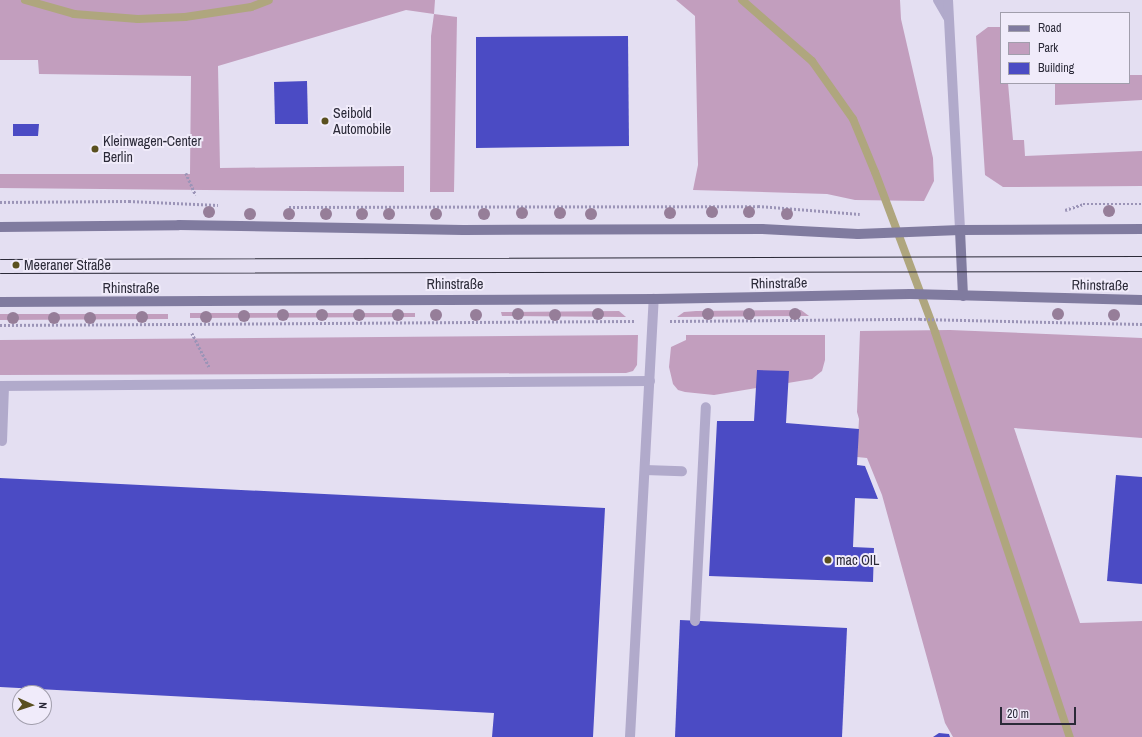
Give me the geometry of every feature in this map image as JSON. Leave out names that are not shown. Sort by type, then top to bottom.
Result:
[{"type":"main road","points":[[0,227],[179,225],[463,230],[762,229],[886,234],[960,230],[1142,229]]},
{"type":"main road","points":[[960,230],[963,296]]},
{"type":"main road","name":"Rhinstraße","points":[[0,302],[654,299],[910,294],[938,296],[1142,300]]},
{"type":"street","points":[[938,0],[949,18]]},
{"type":"street","points":[[948,0],[960,230]]},
{"type":"street","points":[[630,737],[654,299]]},
{"type":"street","points":[[2,441],[2,386],[650,381]]},
{"type":"street","points":[[695,621],[706,406]]},
{"type":"street","points":[[645,470],[682,471]]},
{"type":"path","points":[[186,173],[196,195]]},
{"type":"path","points":[[0,202],[129,201],[220,206]]},
{"type":"path","points":[[1063,211],[1083,204],[1142,204]]},
{"type":"path","points":[[282,207],[758,206],[864,214]]},
{"type":"path","points":[[0,325],[920,319],[1142,324]]},
{"type":"path","points":[[192,333],[218,385]]},
{"type":"green space","points":[[0,0],[435,0],[434,14],[406,10],[218,66],[220,168],[404,166],[404,192],[0,188],[0,174],[190,174],[191,76],[39,74],[38,60],[0,60]]},
{"type":"green space","points":[[676,0],[900,0],[901,19],[933,158],[934,181],[924,201],[855,200],[827,194],[693,190],[698,165],[695,16]]},
{"type":"green space","points":[[434,14],[457,17],[454,192],[430,192],[431,36]]},
{"type":"green space","points":[[988,27],[1000,27],[1000,84],[1008,84],[1013,140],[1024,140],[1025,156],[1142,151],[1142,186],[1003,187],[985,175],[976,36]]},
{"type":"green space","points":[[1130,75],[1142,75],[1142,100],[1055,105],[1055,84],[1130,84]]},
{"type":"green space","points":[[801,310],[809,316],[677,317],[684,312],[696,311]]},
{"type":"green space","points":[[619,311],[626,317],[502,316],[501,312]]},
{"type":"green space","points":[[190,313],[415,313],[415,317],[190,318]]},
{"type":"green space","points":[[0,314],[168,314],[168,319],[0,320]]},
{"type":"green space","points":[[950,330],[1142,338],[1142,438],[1014,428],[1080,623],[1142,621],[1142,737],[953,737],[945,723],[882,495],[867,458],[857,457],[859,419],[857,412],[860,331]]},
{"type":"green space","points":[[638,335],[637,365],[633,371],[626,373],[0,375],[0,340]]},
{"type":"green space","points":[[686,335],[825,335],[825,360],[822,371],[812,379],[714,395],[685,392],[678,390],[673,384],[669,367],[671,347],[686,340]]},
{"type":"building","points":[[628,36],[629,146],[476,148],[476,37]]},
{"type":"building","points":[[307,81],[308,124],[275,124],[274,82]]},
{"type":"building","points":[[13,124],[39,124],[38,136],[13,136]]},
{"type":"building","points":[[757,370],[789,371],[786,423],[859,429],[857,465],[865,466],[878,499],[855,498],[853,547],[874,548],[873,582],[709,576],[717,421],[754,421]]},
{"type":"building","points":[[1116,475],[1142,477],[1142,584],[1107,581]]},
{"type":"building","points":[[0,478],[605,508],[593,737],[492,737],[494,713],[52,690],[52,685],[12,685],[12,688],[0,687]]},
{"type":"building","points":[[680,620],[847,628],[842,737],[675,737]]},
{"type":"building","points":[[939,733],[949,734],[950,737],[933,737]]},
{"type":"waterway","points":[[25,0],[74,14],[138,19],[185,17],[251,7],[269,0]]},
{"type":"waterway","points":[[742,0],[812,61],[853,119],[875,172],[935,332],[1070,737]]},
{"type":"tram line","points":[[0,259],[1142,256]]},
{"type":"tram line","points":[[0,273],[1142,271]]},
{"type":"place","name":"Seibold Automobile","points":[[325,121]]},
{"type":"place","name":"Kleinwagen-Center Berlin","points":[[95,149]]},
{"type":"place","name":"Meeraner Straße","points":[[16,265]]},
{"type":"place","name":"mac OIL","points":[[828,560]]}]
